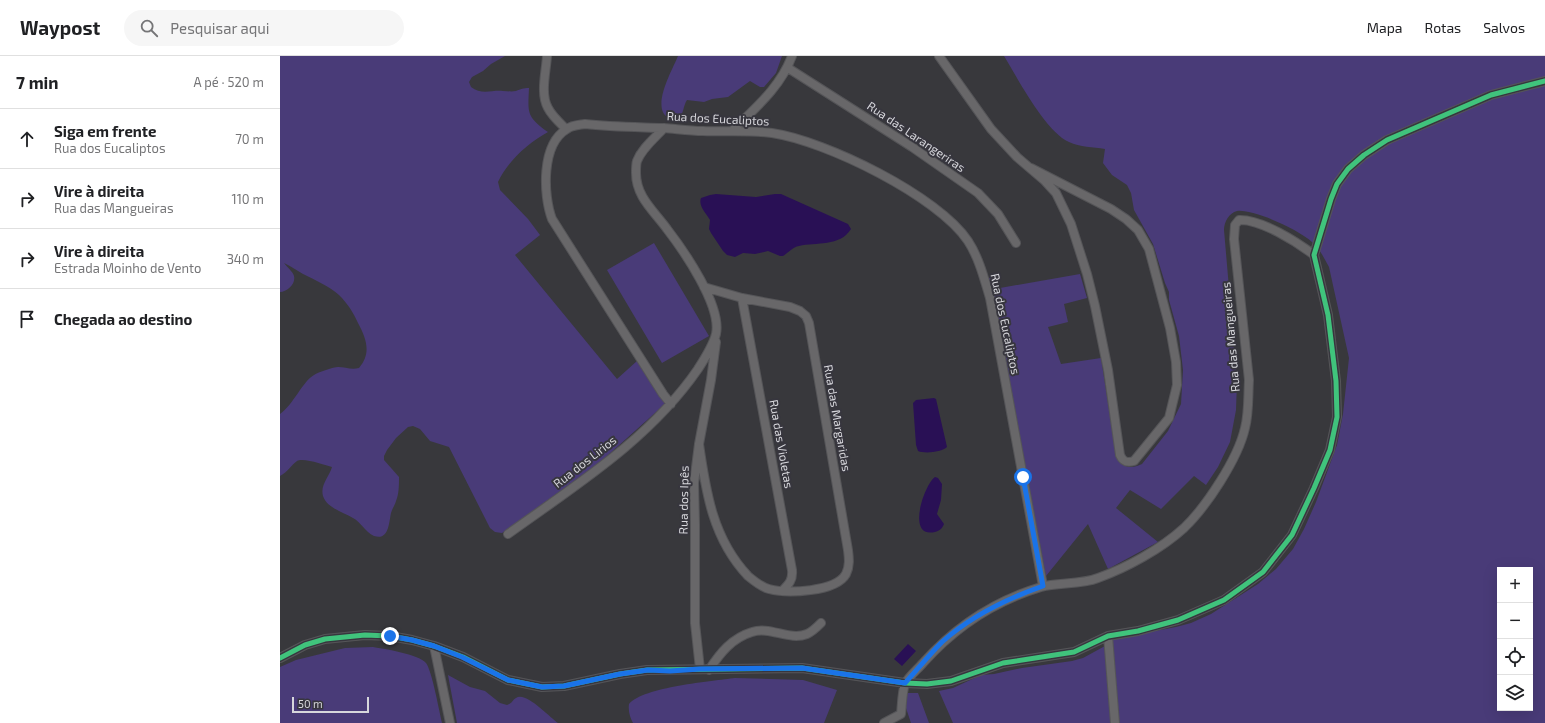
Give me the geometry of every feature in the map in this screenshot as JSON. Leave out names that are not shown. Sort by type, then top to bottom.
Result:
[{"type":"street","points":[[547,56],[544,94],[545,103],[552,115],[566,129],[556,140],[548,160],[546,188],[547,207],[552,219],[663,394],[671,404]]},
{"type":"street","points":[[732,131],[772,91],[788,68],[792,56]]},
{"type":"street","points":[[939,56],[991,129],[1017,157],[1046,181],[1056,193],[1071,224],[1087,274],[1095,306],[1108,370],[1120,455],[1125,462],[1129,463],[1134,461],[1169,418],[1177,385],[1176,362],[1170,328],[1149,249],[1138,230],[1126,219],[1111,209],[1031,168]]},
{"type":"street","name":"Rua das Larangeriras","points":[[788,68],[912,147],[978,193],[998,214],[1016,243]]},
{"type":"street","points":[[280,658],[305,645],[343,636],[390,636],[434,646],[462,657],[508,680],[542,687],[564,686],[620,674],[648,670],[670,671],[700,669],[802,668],[905,683],[927,684],[951,681],[1003,663],[1074,652],[1108,636],[1178,620],[1224,600],[1263,572],[1292,535],[1330,450],[1337,417],[1336,381],[1328,315],[1314,255],[1337,184],[1348,169],[1364,155],[1387,140],[1491,95],[1545,81]]},
{"type":"street","name":"Rua dos Eucaliptos","points":[[566,129],[585,124],[704,131],[744,130],[773,133],[798,138],[852,160],[892,181],[929,203],[949,219],[968,241],[980,266],[990,298],[1043,586]]},
{"type":"street","name":"Rua dos Ipês","points":[[664,128],[648,145],[636,161],[636,180],[646,204],[667,229],[704,287],[709,297],[714,314],[716,333],[711,380],[699,444],[694,483],[695,623],[700,669]]},
{"type":"street","name":"Rua das Mangueiras","points":[[905,683],[941,643],[958,629],[1005,600],[1043,586],[1069,584],[1096,579],[1155,549],[1184,528],[1222,479],[1237,453],[1245,428],[1249,380],[1234,239],[1235,225],[1239,220],[1246,220],[1263,225],[1292,240],[1314,255]]},
{"type":"street","name":"Rua das Margaridas","points":[[699,444],[706,490],[716,523],[724,543],[749,577],[768,589],[794,591],[816,589],[828,586],[846,575],[849,561],[848,550],[809,322],[806,316],[800,311],[790,307],[742,298],[704,287]]},
{"type":"street","name":"Rua das Violetas","points":[[742,298],[792,570],[792,580],[790,584],[782,591]]},
{"type":"street","name":"Rua dos Lirios","points":[[508,534],[602,466],[636,438],[671,404],[705,358],[716,333]]},
{"type":"street","points":[[708,670],[722,650],[728,645],[752,632],[769,631],[787,635],[805,635],[812,632],[821,623]]},
{"type":"street","points":[[1108,636],[1116,723]]},
{"type":"street","points":[[434,646],[450,723]]},
{"type":"street","points":[[884,723],[901,714],[905,683]]},
{"type":"shaded area","points":[[280,56],[505,56],[472,77],[469,82],[471,87],[479,91],[486,92],[514,91],[529,88],[528,103],[532,118],[548,132],[519,153],[507,167],[498,182],[500,190],[528,219],[540,235],[515,255],[617,379],[637,361],[665,404],[597,465],[502,533],[495,532],[490,528],[449,447],[430,441],[420,429],[413,426],[408,427],[396,438],[384,456],[384,460],[399,477],[399,483],[398,495],[391,513],[389,526],[383,536],[374,536],[356,520],[332,507],[325,500],[322,492],[325,481],[332,467],[300,460],[280,476],[280,414],[290,405],[310,378],[314,375],[336,367],[353,369],[359,368],[367,351],[363,334],[348,305],[331,289],[284,263],[294,276],[294,282],[285,291],[280,292]]},
{"type":"shaded area","points":[[678,56],[782,56],[776,73],[764,87],[760,87],[750,81],[728,97],[712,99],[704,102],[687,100],[681,116],[674,120],[664,115],[662,99],[664,89]]},
{"type":"shaded area","points":[[1004,56],[1545,56],[1545,723],[1119,723],[1112,639],[1176,627],[1191,623],[1211,614],[1258,584],[1276,569],[1293,549],[1316,502],[1337,445],[1343,414],[1349,358],[1329,267],[1322,254],[1306,237],[1287,226],[1254,213],[1245,211],[1234,212],[1226,221],[1224,230],[1237,381],[1236,410],[1230,442],[1218,467],[1206,485],[1194,476],[1161,509],[1130,490],[1116,508],[1158,542],[1108,569],[1088,524],[1046,576],[993,296],[988,278],[995,276],[1000,288],[1080,274],[1087,298],[1064,304],[1068,322],[1048,327],[1061,364],[1101,358],[1116,455],[1123,465],[1133,467],[1142,464],[1168,431],[1181,404],[1183,370],[1179,336],[1169,300],[1169,292],[1153,244],[1134,210],[1131,193],[1127,185],[1112,175],[1103,163],[1105,149],[1073,144],[1060,136],[1042,116],[1024,90]]},
{"type":"shaded area","points":[[716,194],[756,197],[781,194],[848,224],[851,229],[841,239],[827,243],[797,247],[783,256],[768,251],[755,254],[743,253],[735,257],[727,255],[709,229],[710,220],[700,201],[701,198]]},
{"type":"shaded area","points":[[654,243],[709,336],[662,363],[607,270]]},
{"type":"shaded area","points":[[936,399],[947,447],[937,451],[921,452],[918,451],[916,445],[913,403],[916,400]]},
{"type":"shaded area","points":[[935,477],[938,478],[942,484],[941,500],[937,514],[944,524],[938,531],[926,532],[921,527],[919,519],[920,509],[927,489]]},
{"type":"shaded area","points":[[908,644],[916,651],[902,666],[894,659]]},
{"type":"shaded area","points":[[1105,646],[1112,723],[953,723],[939,691],[953,688],[981,675],[1072,661],[1083,658]]},
{"type":"shaded area","points":[[373,647],[416,657],[426,663],[433,682],[442,723],[280,723],[280,667],[296,660],[345,648]]},
{"type":"shaded area","points":[[448,675],[470,687],[485,691],[500,703],[507,705],[516,698],[526,698],[558,723],[457,723]]},
{"type":"shaded area","points":[[735,678],[803,680],[837,690],[824,723],[633,723],[629,712],[629,704],[648,693],[695,683]]},
{"type":"shaded area","points":[[901,693],[918,693],[929,723],[911,723]]},
{"type":"cycle path","points":[[280,658],[305,645],[325,639],[365,635],[390,636],[434,646],[463,657],[508,680],[542,687],[564,686],[647,670],[802,668],[905,683],[927,684],[951,681],[1003,663],[1074,652],[1108,636],[1138,631],[1178,620],[1224,600],[1263,572],[1292,535],[1330,450],[1337,417],[1336,381],[1328,315],[1314,255],[1337,184],[1348,169],[1364,155],[1387,140],[1491,95],[1545,81]]},
{"type":"route","points":[[390,636],[434,646],[462,657],[508,680],[542,687],[564,686],[620,674],[648,670],[670,671],[700,669],[802,668],[905,683],[941,643],[958,629],[1005,600],[1043,586],[1023,477]]}]
